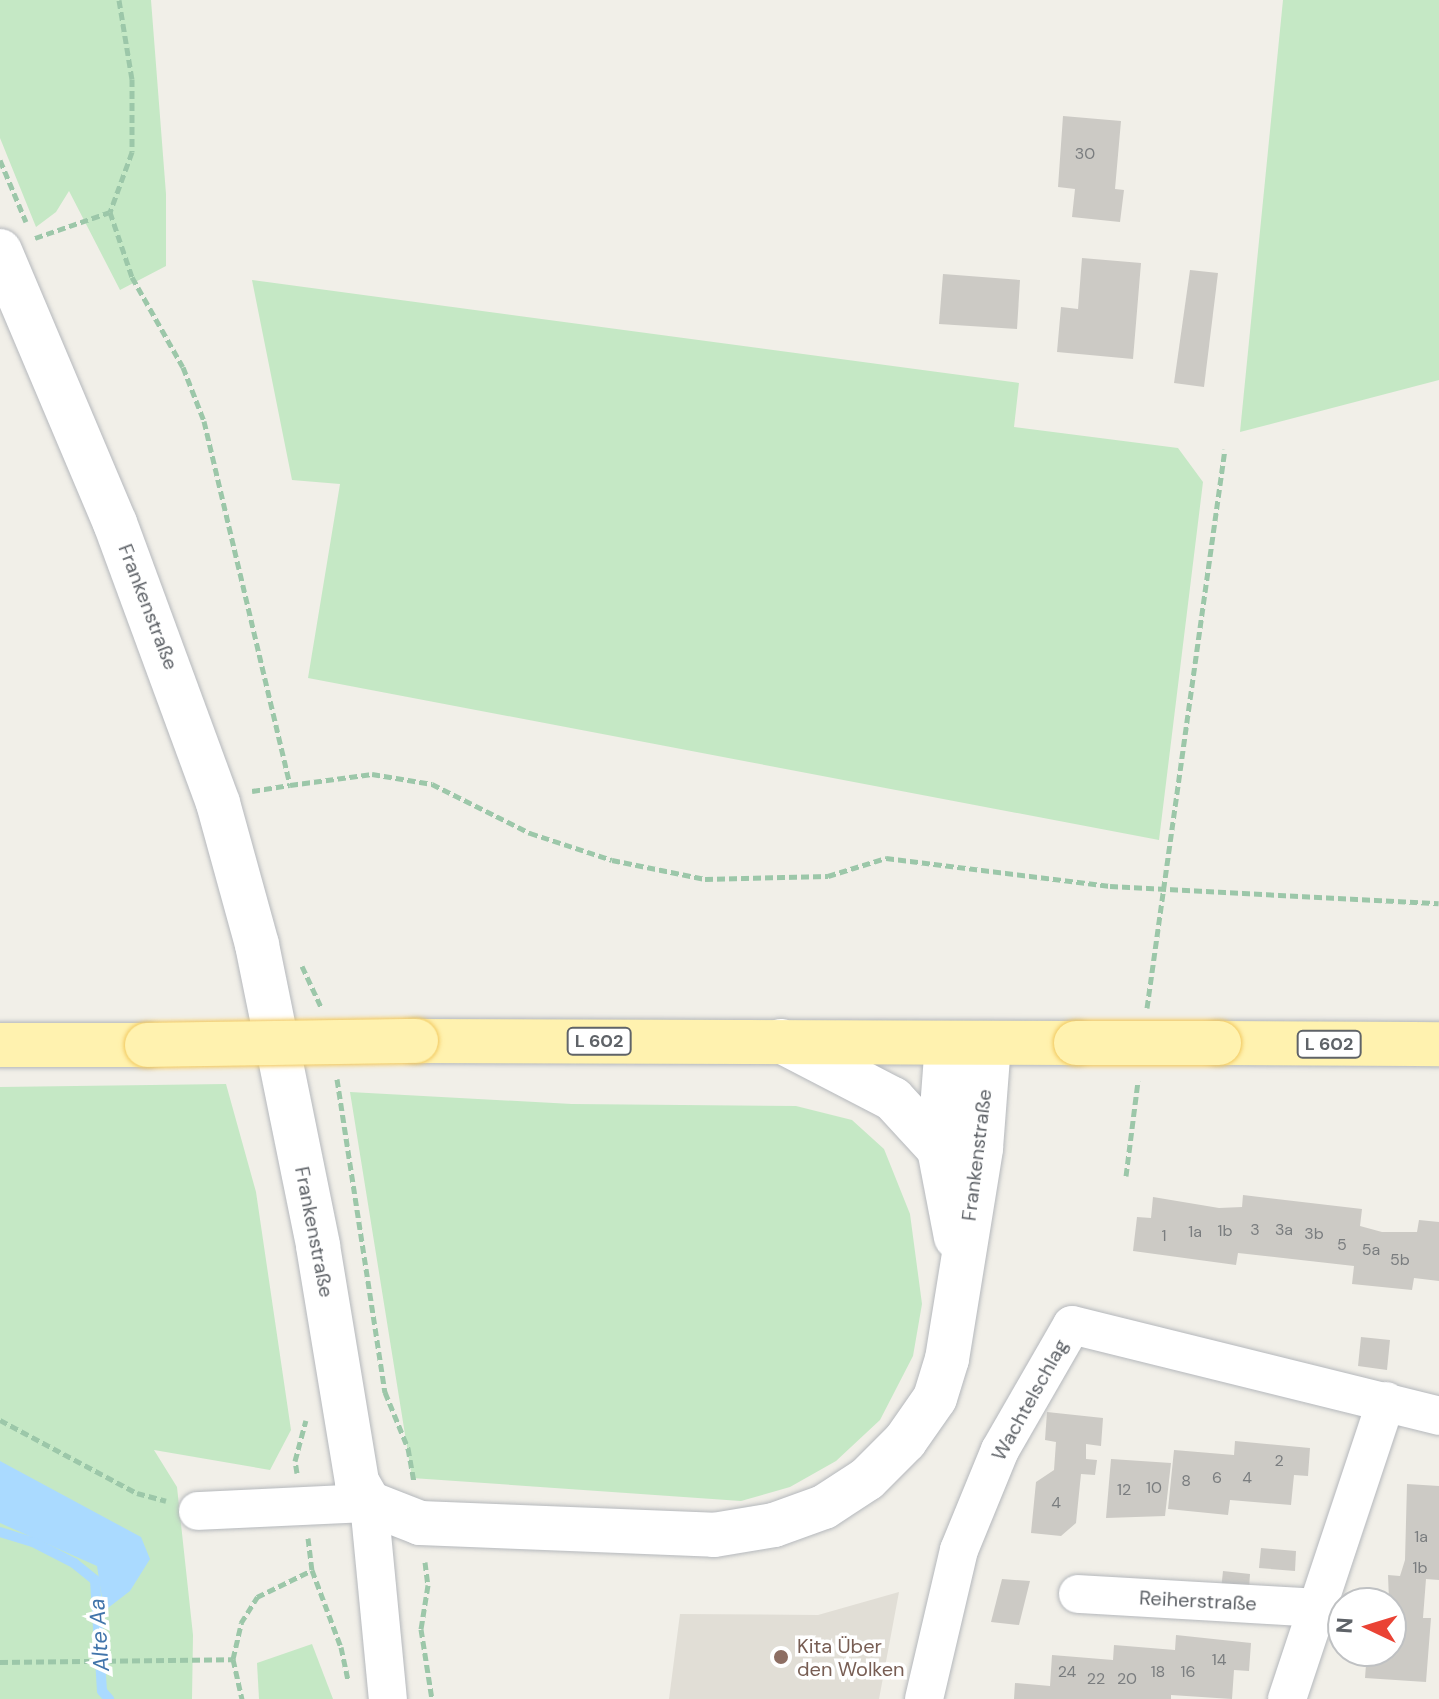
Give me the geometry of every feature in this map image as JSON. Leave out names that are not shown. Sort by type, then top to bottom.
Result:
[{"type":"main road","name":"Frankenstraße","points":[[0,251],[115,523],[218,803],[260,961],[318,1246],[357,1482],[369,1503],[420,1523],[714,1535],[774,1525],[824,1507],[867,1479],[905,1441],[935,1398],[956,1320],[981,1148],[968,1043]]},
{"type":"main road","name":"L 602","points":[[0,1045],[416,1041],[1439,1044]]},
{"type":"main road","name":"L 602","points":[[781,1041],[893,1099],[939,1149]]},
{"type":"main road","name":"Frankenstraße","points":[[962,1267],[939,1149],[968,1043]]},
{"type":"street","name":"Wachtelschlag","points":[[924,1699],[959,1550],[1000,1450],[1072,1325],[1439,1416]]},
{"type":"street","points":[[1287,1699],[1386,1401]]},
{"type":"street","points":[[198,1511],[369,1503],[388,1699]]},
{"type":"street","name":"Reiherstraße","points":[[1078,1594],[1318,1608]]},
{"type":"path","points":[[119,0],[132,79],[132,152],[110,212],[132,277],[183,367],[204,421],[290,785],[372,774],[432,784],[530,833],[612,860],[705,879],[828,876],[886,858],[1162,890],[1439,903]]},
{"type":"path","points":[[0,251],[110,212]]},
{"type":"path","points":[[1162,890],[1225,449]]},
{"type":"path","points":[[305,1409],[295,1461],[305,1508],[312,1570],[341,1647],[349,1686]]},
{"type":"path","points":[[0,1420],[137,1493],[198,1511]]},
{"type":"path","points":[[423,1547],[428,1585],[421,1629],[432,1699]]},
{"type":"path","points":[[242,1699],[233,1659],[241,1623],[257,1597],[312,1570]]},
{"type":"path","points":[[0,1662],[233,1659]]},
{"type":"shaded area","name":"Kita Über den Wolken","points":[[899,1592],[879,1699],[669,1699],[680,1614],[818,1615]]},
{"type":"green space","points":[[0,0],[151,0],[166,194],[166,266],[120,290],[69,191],[56,212],[36,227],[0,138]]},
{"type":"green space","points":[[1283,0],[1439,0],[1439,380],[1240,432]]},
{"type":"green space","points":[[252,280],[1019,383],[1014,427],[1178,448],[1203,482],[1159,840],[308,678],[340,484],[292,480]]},
{"type":"green space","points":[[226,1084],[256,1192],[291,1430],[270,1470],[154,1450],[177,1487],[193,1635],[192,1699],[0,1699],[0,1087]]},
{"type":"green space","points":[[350,1092],[572,1104],[796,1106],[852,1120],[884,1149],[910,1214],[922,1304],[913,1356],[880,1420],[836,1461],[790,1487],[741,1501],[412,1478]]},
{"type":"green space","points":[[312,1644],[333,1699],[259,1699],[257,1663]]},
{"type":"water","points":[[0,1461],[141,1537],[150,1559],[130,1591],[104,1611],[97,1566],[0,1523]]},
{"type":"building","points":[[1063,116],[1121,121],[1115,189],[1124,190],[1120,222],[1072,217],[1075,189],[1058,187]]},
{"type":"building","points":[[1082,258],[1141,263],[1133,359],[1057,352],[1061,307],[1078,309]]},
{"type":"building","points":[[1190,270],[1218,273],[1204,387],[1174,383]]},
{"type":"building","points":[[943,274],[1020,280],[1017,329],[939,324]]},
{"type":"building","points":[[1243,1195],[1362,1209],[1360,1226],[1382,1232],[1417,1232],[1419,1220],[1439,1222],[1439,1281],[1414,1278],[1412,1290],[1352,1284],[1354,1266],[1238,1253],[1236,1265],[1133,1251],[1137,1217],[1151,1218],[1153,1197],[1219,1208],[1242,1207]]},
{"type":"building","points":[[1361,1337],[1390,1340],[1387,1370],[1358,1366]]},
{"type":"building","points":[[1047,1412],[1103,1418],[1101,1446],[1086,1444],[1086,1459],[1097,1460],[1095,1475],[1081,1474],[1076,1523],[1061,1536],[1031,1533],[1036,1482],[1054,1470],[1056,1442],[1045,1440]]},
{"type":"building","points":[[1235,1441],[1310,1448],[1308,1476],[1294,1475],[1291,1505],[1230,1500],[1228,1515],[1168,1509],[1174,1450],[1234,1455]]},
{"type":"building","points":[[1111,1459],[1171,1463],[1165,1516],[1106,1518]]},
{"type":"building","points":[[1407,1484],[1439,1486],[1439,1580],[1426,1579],[1423,1618],[1431,1618],[1426,1682],[1365,1678],[1366,1667],[1407,1667],[1407,1587],[1388,1587],[1388,1575],[1400,1576],[1405,1560]]},
{"type":"building","points":[[1261,1548],[1296,1551],[1295,1571],[1259,1568]]},
{"type":"building","points":[[1223,1571],[1250,1574],[1248,1602],[1220,1600]]},
{"type":"building","points":[[1002,1579],[1030,1581],[1019,1625],[991,1622]]},
{"type":"building","points":[[1176,1635],[1251,1643],[1249,1671],[1234,1670],[1232,1699],[1171,1695],[1171,1699],[1014,1699],[1015,1683],[1050,1686],[1052,1655],[1113,1660],[1114,1645],[1175,1650]]},
{"type":"waterway","name":"Alte Aa","points":[[0,1532],[33,1542],[74,1563],[95,1580],[102,1691],[109,1699]]},
{"type":"place","name":"Kita Über den Wolken","points":[[781,1657]]}]
